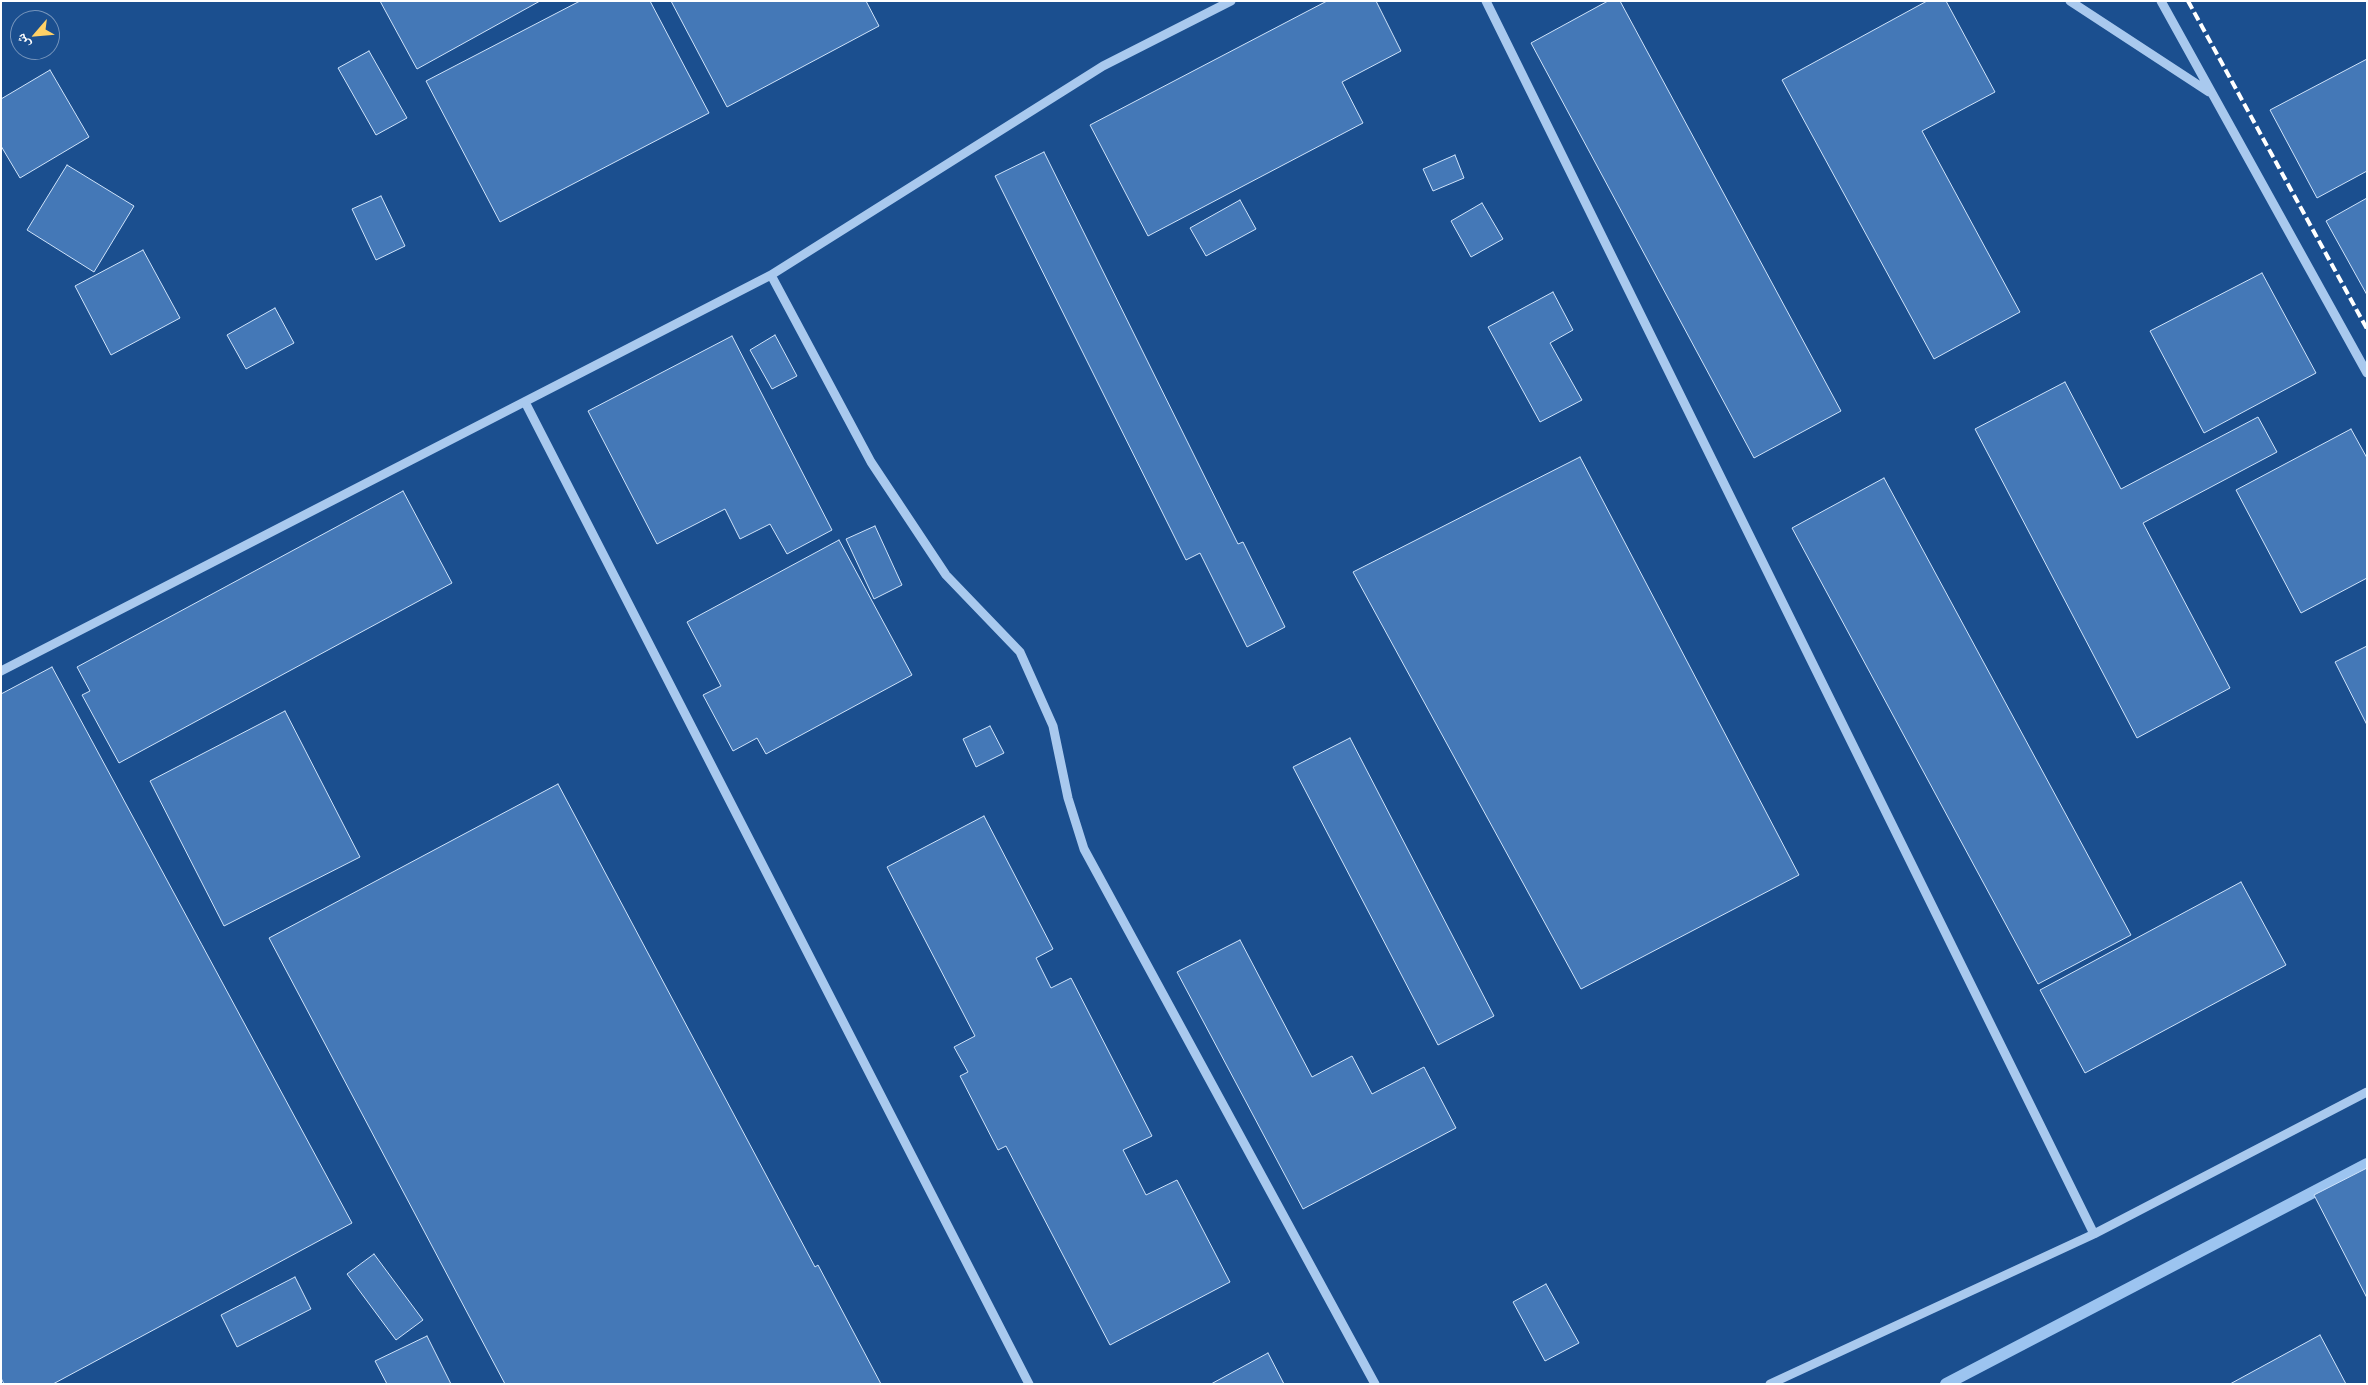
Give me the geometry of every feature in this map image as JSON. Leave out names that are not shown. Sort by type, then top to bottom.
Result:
[{"type":"street","points":[[1,672],[771,276],[1103,66],[1231,1]]},
{"type":"street","points":[[1486,1],[2094,1234]]},
{"type":"street","points":[[2070,1],[2211,94]]},
{"type":"street","points":[[2161,1],[2367,373]]},
{"type":"street","points":[[771,276],[871,462],[946,575],[1020,652],[1053,726],[1068,798],[1084,849],[1375,1384]]},
{"type":"street","points":[[525,402],[1029,1384]]},
{"type":"street","points":[[1770,1384],[2094,1234],[2367,1092]]},
{"type":"building","points":[[380,1],[540,1],[417,69]]},
{"type":"building","points":[[580,1],[650,1],[709,113],[500,222],[426,81]]},
{"type":"building","points":[[671,1],[866,1],[879,26],[727,107]]},
{"type":"building","points":[[1327,1],[1376,1],[1401,51],[1342,82],[1363,123],[1148,236],[1090,125]]},
{"type":"building","points":[[1608,1],[1620,1],[1841,411],[1754,458],[1531,43]]},
{"type":"building","points":[[1927,1],[1946,1],[1995,92],[1922,131],[2020,312],[1934,359],[1782,80]]},
{"type":"building","points":[[369,51],[407,118],[376,135],[338,68]]},
{"type":"building","points":[[2367,59],[2367,171],[2317,198],[2270,110]]},
{"type":"building","points":[[50,70],[89,137],[20,178],[1,146],[1,99]]},
{"type":"building","points":[[1044,152],[1238,544],[1243,542],[1285,627],[1247,647],[1200,553],[1186,560],[995,176]]},
{"type":"building","points":[[1455,155],[1464,178],[1433,191],[1423,169]]},
{"type":"building","points":[[67,165],[134,206],[94,272],[27,230]]},
{"type":"building","points":[[381,196],[405,246],[376,260],[352,209]]},
{"type":"building","points":[[2367,198],[2367,295],[2326,221]]},
{"type":"building","points":[[1240,200],[1256,229],[1206,256],[1190,228]]},
{"type":"building","points":[[1482,203],[1503,239],[1471,257],[1451,221]]},
{"type":"building","points":[[143,250],[180,318],[111,355],[75,286]]},
{"type":"building","points":[[2262,273],[2316,373],[2204,433],[2150,331]]},
{"type":"building","points":[[1553,292],[1573,330],[1550,343],[1582,400],[1540,422],[1488,327]]},
{"type":"building","points":[[275,308],[294,343],[246,369],[227,335]]},
{"type":"building","points":[[775,335],[797,376],[772,389],[750,350]]},
{"type":"building","points":[[732,336],[832,530],[787,554],[770,524],[740,539],[725,509],[657,544],[588,411]]},
{"type":"building","points":[[2065,382],[2121,489],[2258,417],[2277,452],[2143,523],[2230,688],[2137,738],[1975,429]]},
{"type":"building","points":[[2351,429],[2367,458],[2367,578],[2301,613],[2236,490]]},
{"type":"building","points":[[1580,457],[1799,875],[1581,989],[1353,572]]},
{"type":"building","points":[[1884,478],[2131,935],[2038,984],[1792,528]]},
{"type":"building","points":[[403,491],[452,583],[119,763],[82,695],[90,691],[77,667]]},
{"type":"building","points":[[875,526],[902,585],[874,599],[846,539]]},
{"type":"building","points":[[839,540],[912,675],[766,754],[757,738],[733,751],[703,695],[721,686],[687,622]]},
{"type":"building","points":[[2367,646],[2367,725],[2335,662]]},
{"type":"building","points":[[52,667],[352,1223],[53,1384],[4,1384],[1,1378],[1,694]]},
{"type":"building","points":[[285,711],[360,857],[224,926],[150,781]]},
{"type":"building","points":[[990,726],[1004,753],[976,767],[963,739]]},
{"type":"building","points":[[1350,738],[1494,1016],[1438,1045],[1293,767]]},
{"type":"building","points":[[558,784],[815,1267],[818,1265],[881,1384],[505,1384],[269,938]]},
{"type":"building","points":[[984,816],[1053,949],[1036,958],[1051,988],[1071,978],[1152,1136],[1123,1150],[1146,1195],[1177,1180],[1230,1282],[1110,1345],[1006,1146],[998,1150],[960,1076],[968,1072],[954,1047],[975,1036],[887,867]]},
{"type":"building","points":[[2241,882],[2286,965],[2085,1073],[2040,990]]},
{"type":"building","points":[[1240,940],[1312,1077],[1352,1056],[1372,1094],[1424,1067],[1456,1128],[1303,1209],[1177,972]]},
{"type":"building","points":[[2367,1168],[2367,1298],[2314,1195]]},
{"type":"building","points":[[374,1254],[423,1320],[396,1340],[347,1274]]},
{"type":"building","points":[[295,1277],[311,1309],[237,1347],[221,1315]]},
{"type":"building","points":[[1546,1284],[1579,1343],[1545,1361],[1513,1302]]},
{"type":"building","points":[[2320,1335],[2346,1384],[2230,1384]]},
{"type":"building","points":[[427,1336],[451,1384],[387,1384],[375,1361]]},
{"type":"building","points":[[1268,1353],[1284,1384],[1211,1384]]},
{"type":"waterway","points":[[1946,1384],[2367,1164]]},
{"type":"railway","points":[[2188,1],[2367,329]]}]
